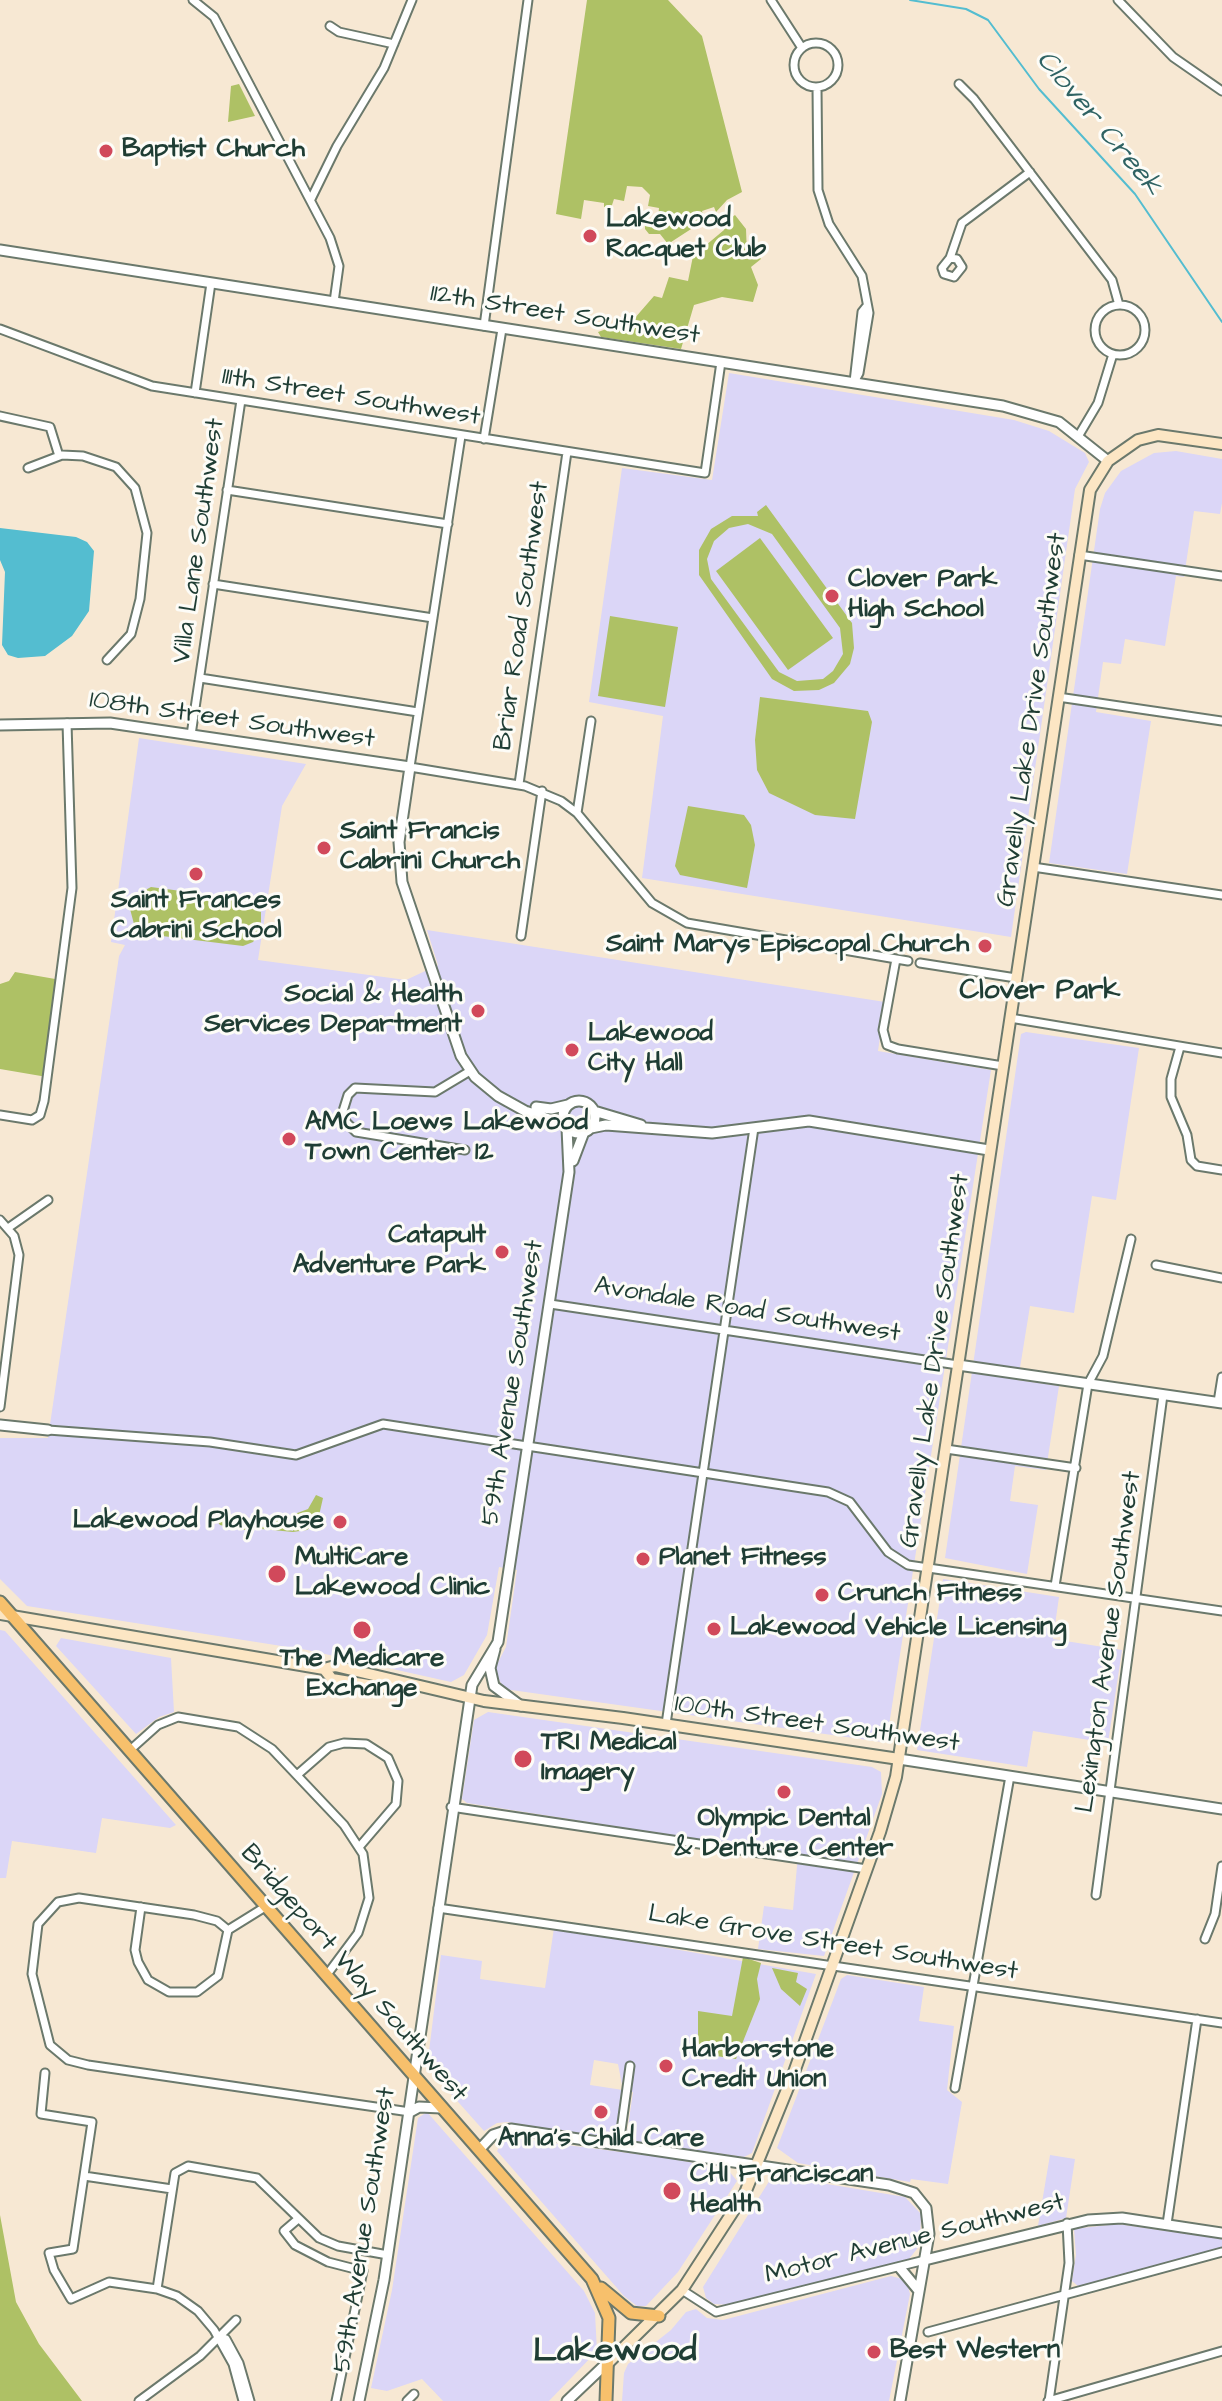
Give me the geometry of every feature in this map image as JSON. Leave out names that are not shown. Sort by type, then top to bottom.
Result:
[{"type":"main road","name":"Gravelly Lake Drive Southwest","points":[[609,2362],[682,2290],[733,2217],[757,2167],[833,1965],[867,1869],[899,1759],[1090,490],[1108,461],[1129,444],[1148,437],[1176,436],[1222,444]]},
{"type":"main road","name":"Bridgeport Way Southwest","points":[[0,1602],[6,1615],[592,2279],[609,2318],[606,2401]]},
{"type":"main road","name":"100th Street Southwest","points":[[6,1615],[324,1669],[332,1679],[392,1689],[405,1685],[521,1706],[899,1759]]},
{"type":"main road","points":[[592,2279],[631,2313],[659,2316]]},
{"type":"street","points":[[193,0],[214,17],[311,199],[338,258],[334,302]]},
{"type":"street","points":[[311,199],[324,169],[376,80],[412,0]]},
{"type":"street","points":[[484,326],[528,0]]},
{"type":"street","points":[[771,0],[802,48]]},
{"type":"street","points":[[1118,0],[1173,57],[1222,91]]},
{"type":"street","points":[[330,26],[339,32],[394,44]]},
{"type":"street","points":[[823,45],[837,61],[831,82],[817,87],[803,84],[795,73],[794,59],[802,48],[823,45]]},
{"type":"street","points":[[959,84],[1112,280],[1119,305]]},
{"type":"street","points":[[817,87],[816,172],[821,201],[838,242],[862,276],[866,307],[859,327],[854,382]]},
{"type":"street","points":[[950,258],[962,223],[1030,172]]},
{"type":"street","name":"112th Street Southwest","points":[[0,250],[1018,409],[1059,422],[1108,461]]},
{"type":"street","points":[[195,393],[211,283]]},
{"type":"street","points":[[1119,305],[1138,313],[1145,336],[1129,354],[1113,354],[1099,345],[1095,329],[1101,314],[1119,305]]},
{"type":"street","name":"111th Street Southwest","points":[[0,329],[125,379],[195,393],[705,473],[721,362]]},
{"type":"street","points":[[484,439],[502,329]]},
{"type":"street","points":[[1079,435],[1098,403],[1113,354]]},
{"type":"street","name":"Villa Lane Southwest","points":[[191,735],[241,400]]},
{"type":"street","points":[[0,416],[48,426],[54,434],[59,456]]},
{"type":"street","points":[[461,436],[399,842],[402,882],[454,1041],[470,1071],[509,1102],[566,1126],[587,1130],[648,1128],[700,1133],[809,1121],[989,1150]]},
{"type":"street","name":"Briar Road Southwest","points":[[519,784],[567,452]]},
{"type":"street","points":[[28,468],[59,456],[93,458],[116,467],[130,479],[142,508],[146,554],[136,623],[123,646],[107,660]]},
{"type":"street","points":[[227,490],[448,524]]},
{"type":"street","points":[[1079,555],[1222,576]]},
{"type":"street","points":[[213,584],[433,618]]},
{"type":"street","points":[[200,678],[418,712]]},
{"type":"street","points":[[1058,697],[1222,721]]},
{"type":"street","points":[[577,813],[591,721]]},
{"type":"street","points":[[0,1115],[37,1118],[44,1101],[70,910],[67,723]]},
{"type":"street","name":"108th Street Southwest","points":[[0,725],[110,723],[410,767]]},
{"type":"street","points":[[410,767],[519,784],[542,791],[577,813],[645,895],[678,920],[736,934],[908,961]]},
{"type":"street","points":[[521,936],[542,791]]},
{"type":"street","points":[[1033,867],[1222,895]]},
{"type":"street","points":[[896,959],[883,1030],[887,1045],[1003,1066]]},
{"type":"street","points":[[920,963],[1016,978]]},
{"type":"street","points":[[1010,1018],[1222,1053]]},
{"type":"street","points":[[1180,1047],[1171,1079],[1171,1097],[1187,1135],[1191,1160],[1197,1166],[1222,1170]]},
{"type":"street","points":[[465,1150],[356,1132],[345,1120],[344,1108],[355,1088],[377,1087],[427,1093],[448,1087],[470,1071]]},
{"type":"street","points":[[509,1102],[551,1109],[582,1101],[594,1111],[648,1128]]},
{"type":"street","points":[[566,1126],[563,1114],[568,1105]]},
{"type":"street","points":[[587,1130],[594,1111]]},
{"type":"street","name":"59th Avenue Southwest","points":[[359,2401],[388,2255],[469,1697],[481,1665],[498,1642],[569,1172],[566,1126]]},
{"type":"street","points":[[666,1724],[700,1511],[704,1481],[701,1473],[754,1128]]},
{"type":"street","name":"59th Avenue Southwest","points":[[569,1172],[587,1130]]},
{"type":"street","points":[[8,1228],[48,1200]]},
{"type":"street","points":[[0,1220],[18,1245],[19,1260],[3,1360],[0,1407]]},
{"type":"street","points":[[1055,1586],[1088,1384],[1103,1356],[1131,1239]]},
{"type":"street","points":[[1156,1265],[1222,1278]]},
{"type":"street","name":"Avondale Road Southwest","points":[[550,1304],[1220,1403]]},
{"type":"street","points":[[1220,1403],[1222,1377]]},
{"type":"street","name":"Lexington Avenue Southwest","points":[[1096,1895],[1163,1395]]},
{"type":"street","points":[[0,1425],[210,1442],[296,1455],[383,1424],[842,1496],[891,1555],[908,1565],[1222,1611]]},
{"type":"street","points":[[946,1449],[1076,1468]]},
{"type":"street","points":[[498,1642],[490,1668],[492,1681],[521,1706]]},
{"type":"street","points":[[129,1751],[158,1725],[170,1720],[209,1720],[249,1731],[297,1775],[360,1846],[369,1880],[367,1907],[348,1951],[326,1976]]},
{"type":"street","points":[[297,1775],[329,1747],[344,1743],[366,1744],[388,1758],[398,1781],[396,1804],[360,1846]]},
{"type":"street","name":"100th Street Southwest","points":[[899,1759],[1222,1809]]},
{"type":"street","points":[[955,2088],[1010,1776]]},
{"type":"street","points":[[451,1807],[867,1869]]},
{"type":"street","points":[[1205,1939],[1215,1914],[1222,1866]]},
{"type":"street","points":[[228,1930],[210,1919],[141,1907],[79,1898],[58,1902],[41,1918],[32,1987],[47,2038],[68,2060],[88,2065],[410,2112],[419,2107],[441,2108]]},
{"type":"street","points":[[141,1907],[135,1950],[148,1980],[169,1992],[197,1992],[218,1976],[228,1930],[265,1907]]},
{"type":"street","name":"Lake Grove Street Southwest","points":[[438,1908],[1222,2023]]},
{"type":"street","points":[[1167,2224],[1197,2019]]},
{"type":"street","points":[[619,2145],[630,2066]]},
{"type":"street","points":[[45,2073],[41,2114],[92,2122],[73,2249],[49,2253],[54,2270],[71,2299],[109,2282],[157,2289],[188,2302],[218,2337],[233,2364],[243,2401]]},
{"type":"street","points":[[479,2150],[493,2135],[511,2129],[898,2186],[914,2193],[924,2203],[929,2219],[925,2260],[900,2401]]},
{"type":"street","points":[[157,2289],[175,2173],[183,2167],[249,2175],[264,2183],[319,2238],[338,2246],[388,2255]]},
{"type":"street","points":[[84,2176],[172,2189]]},
{"type":"street","name":"Motor Avenue Southwest","points":[[682,2290],[716,2312],[900,2268],[1067,2223],[1122,2218],[1222,2233]]},
{"type":"street","points":[[298,2219],[284,2231],[295,2245],[328,2262],[363,2271],[336,2401]]},
{"type":"street","points":[[1067,2223],[1070,2251],[1048,2401],[1222,2351]]},
{"type":"street","points":[[928,2332],[1222,2252]]},
{"type":"street","points":[[900,2268],[919,2291]]},
{"type":"street","points":[[138,2400],[200,2356],[236,2320]]},
{"type":"street","points":[[218,2337],[226,2339],[239,2363],[250,2401]]},
{"type":"street","name":"Gravelly Lake Drive Southwest","points":[[567,2401],[609,2362]]},
{"type":"street","points":[[407,2401],[414,2394]]},
{"type":"shaded area","name":"Clover Park High School","points":[[729,373],[1014,420],[1049,431],[1085,453],[1089,462],[1075,489],[1011,937],[642,878],[663,716],[589,702],[622,468],[712,480]]},
{"type":"shaded area","points":[[1176,451],[1222,459],[1222,503],[1220,514],[1194,511],[1184,577],[1176,576],[1165,646],[1125,639],[1121,664],[1103,662],[1096,712],[1151,721],[1127,874],[1049,863],[1100,509],[1105,493],[1121,471],[1154,453]]},
{"type":"shaded area","points":[[139,738],[306,764],[282,806],[258,960],[406,980],[438,965],[427,930],[885,1002],[878,1051],[991,1070],[887,1738],[882,1742],[504,1689],[494,1670],[506,1647],[517,1570],[499,1567],[487,1635],[464,1675],[451,1682],[307,1650],[27,1606],[0,1579],[0,1438],[48,1438],[119,956],[125,945],[111,942]]},
{"type":"shaded area","points":[[1026,1032],[1139,1048],[1116,1200],[1092,1196],[1074,1313],[1030,1306],[1018,1380],[1059,1386],[1046,1470],[1015,1466],[1010,1501],[1038,1505],[1027,1574],[945,1558],[1021,1034]]},
{"type":"shaded area","points":[[943,1579],[1059,1597],[1053,1639],[1122,1650],[1108,1743],[1033,1731],[1027,1767],[917,1750]]},
{"type":"shaded area","points":[[0,1630],[5,1631],[176,1825],[170,1828],[102,1818],[96,1853],[12,1841],[6,1878],[0,1878]]},
{"type":"shaded area","points":[[61,1638],[171,1658],[174,1712],[159,1717],[136,1734],[56,1646]]},
{"type":"shaded area","points":[[488,1712],[872,1767],[881,1772],[882,1794],[824,1956],[758,1949],[764,1906],[793,1910],[798,1855],[467,1803],[462,1799],[474,1720]]},
{"type":"shaded area","points":[[554,1928],[816,1974],[752,2153],[744,2157],[626,2140],[633,2092],[624,2090],[615,2139],[507,2122],[497,2123],[484,2131],[427,2067],[441,1955],[482,1961],[480,1979],[545,1988]],"holes":[[[594,2060],[618,2064],[623,2090],[590,2085]]]},
{"type":"shaded area","points":[[847,1975],[924,1987],[919,2021],[954,2026],[947,2090],[962,2102],[948,2184],[911,2179],[910,2182],[798,2163],[777,2148],[841,1979]]},
{"type":"shaded area","points":[[427,2112],[584,2291],[595,2313],[597,2351],[549,2401],[443,2401],[422,2379],[387,2391],[371,2388],[392,2290],[418,2118]]},
{"type":"shaded area","points":[[513,2138],[675,2159],[729,2171],[737,2181],[678,2272],[646,2306],[637,2306],[624,2296],[497,2151],[502,2142]]},
{"type":"shaded area","points":[[1050,2155],[1075,2159],[1066,2218],[1038,2226]]},
{"type":"shaded area","points":[[773,2175],[905,2197],[921,2214],[920,2245],[909,2259],[730,2305],[714,2304],[706,2298],[703,2287]]},
{"type":"shaded area","points":[[1117,2224],[1222,2239],[1222,2248],[1078,2286],[1072,2281],[1076,2255],[1074,2229]]},
{"type":"shaded area","points":[[891,2276],[906,2280],[910,2294],[889,2401],[622,2401],[624,2373],[628,2364],[671,2330],[686,2312],[696,2309],[707,2318],[723,2320]]},
{"type":"green space","points":[[587,0],[668,0],[702,36],[742,192],[727,200],[716,212],[714,207],[702,211],[705,220],[668,244],[660,234],[649,234],[645,229],[645,226],[657,228],[659,208],[648,206],[650,195],[642,187],[627,186],[624,201],[614,199],[611,208],[604,207],[604,203],[584,200],[581,219],[556,214]]},
{"type":"green space","points":[[239,84],[255,116],[228,122],[231,86]]},
{"type":"green space","points":[[735,215],[746,229],[747,255],[758,255],[761,259],[751,267],[758,285],[753,302],[722,297],[694,305],[681,349],[601,337],[598,332],[634,319],[654,296],[662,298],[669,277],[688,281],[693,256],[724,230],[728,220]]},
{"type":"green space","points":[[766,505],[852,623],[854,648],[850,664],[834,683],[819,690],[794,691],[772,679],[699,575],[699,550],[711,529],[732,516],[758,516],[757,512]],"holes":[[[748,524],[772,534],[840,628],[843,654],[833,671],[823,679],[797,681],[779,672],[711,579],[707,559],[714,541],[729,528]]]},
{"type":"green space","points":[[760,538],[833,638],[788,670],[716,571]]},
{"type":"green space","points":[[610,616],[678,627],[665,707],[598,696]]},
{"type":"green space","points":[[760,697],[868,711],[872,722],[855,819],[815,815],[769,793],[757,770],[755,740]]},
{"type":"green space","points":[[688,806],[744,815],[751,825],[755,845],[747,888],[680,875],[675,866]]},
{"type":"green space","points":[[151,887],[249,900],[261,912],[261,931],[253,942],[243,946],[146,934],[134,924],[130,909],[136,895]]},
{"type":"green space","points":[[15,972],[61,980],[47,1077],[0,1069],[0,984],[9,981]]},
{"type":"green space","points":[[316,1495],[323,1498],[318,1520],[307,1530],[293,1532],[245,1530],[220,1525],[217,1521],[226,1515],[263,1527],[277,1520],[284,1529],[293,1531],[292,1515],[308,1509]]},
{"type":"green space","points":[[743,1957],[761,1963],[757,1979],[760,1999],[736,2059],[690,2052],[691,2048],[698,2048],[698,2011],[732,2016]]},
{"type":"green space","points":[[772,1968],[798,1973],[796,1982],[807,1989],[800,2006],[781,1989]]},
{"type":"green space","points":[[0,2215],[16,2302],[39,2344],[82,2401],[0,2401]]},
{"type":"water","points":[[0,528],[76,537],[87,542],[94,551],[89,611],[72,636],[45,656],[18,658],[8,655],[2,645],[5,572],[0,560]]},
{"type":"waterway","name":"Clover Creek","points":[[910,0],[966,9],[988,20],[1039,89],[1135,194],[1222,322]]},
{"type":"place","name":"Baptist Church","points":[[106,151]]},
{"type":"place","name":"Lakewood Racquet Club","points":[[590,236]]},
{"type":"place","name":"Clover Park High School","points":[[832,596]]},
{"type":"place","name":"Saint Francis Cabrini Church","points":[[324,848]]},
{"type":"place","name":"Saint Frances Cabrini School","points":[[196,874]]},
{"type":"place","name":"Saint Marys Episcopal Church","points":[[985,946]]},
{"type":"place","name":"Social & Health Services Department","points":[[478,1011]]},
{"type":"place","name":"Lakewood City Hall","points":[[572,1050]]},
{"type":"place","name":"AMC Loews Lakewood Town Center 12","points":[[289,1139]]},
{"type":"place","name":"Catapult Adventure Park","points":[[502,1252]]},
{"type":"place","name":"Lakewood Playhouse","points":[[340,1522]]},
{"type":"place","name":"Planet Fitness","points":[[643,1559]]},
{"type":"place","name":"MultiCare Lakewood Clinic","points":[[277,1574]]},
{"type":"place","name":"Crunch Fitness","points":[[822,1595]]},
{"type":"place","name":"Lakewood Vehicle Licensing","points":[[714,1629]]},
{"type":"place","name":"The Medicare Exchange","points":[[362,1630]]},
{"type":"place","name":"TRI Medical Imagery","points":[[523,1759]]},
{"type":"place","name":"Olympic Dental & Denture Center","points":[[784,1792]]},
{"type":"place","name":"Harborstone Credit Union","points":[[666,2066]]},
{"type":"place","name":"Anna's Child Care","points":[[601,2112]]},
{"type":"place","name":"CHI Franciscan Health","points":[[672,2191]]},
{"type":"place","name":"Best Western","points":[[874,2352]]},
{"type":"district","name":"Clover Park","points":[[1040,992]]},
{"type":"district","name":"Lakewood","points":[[615,2353]]}]
